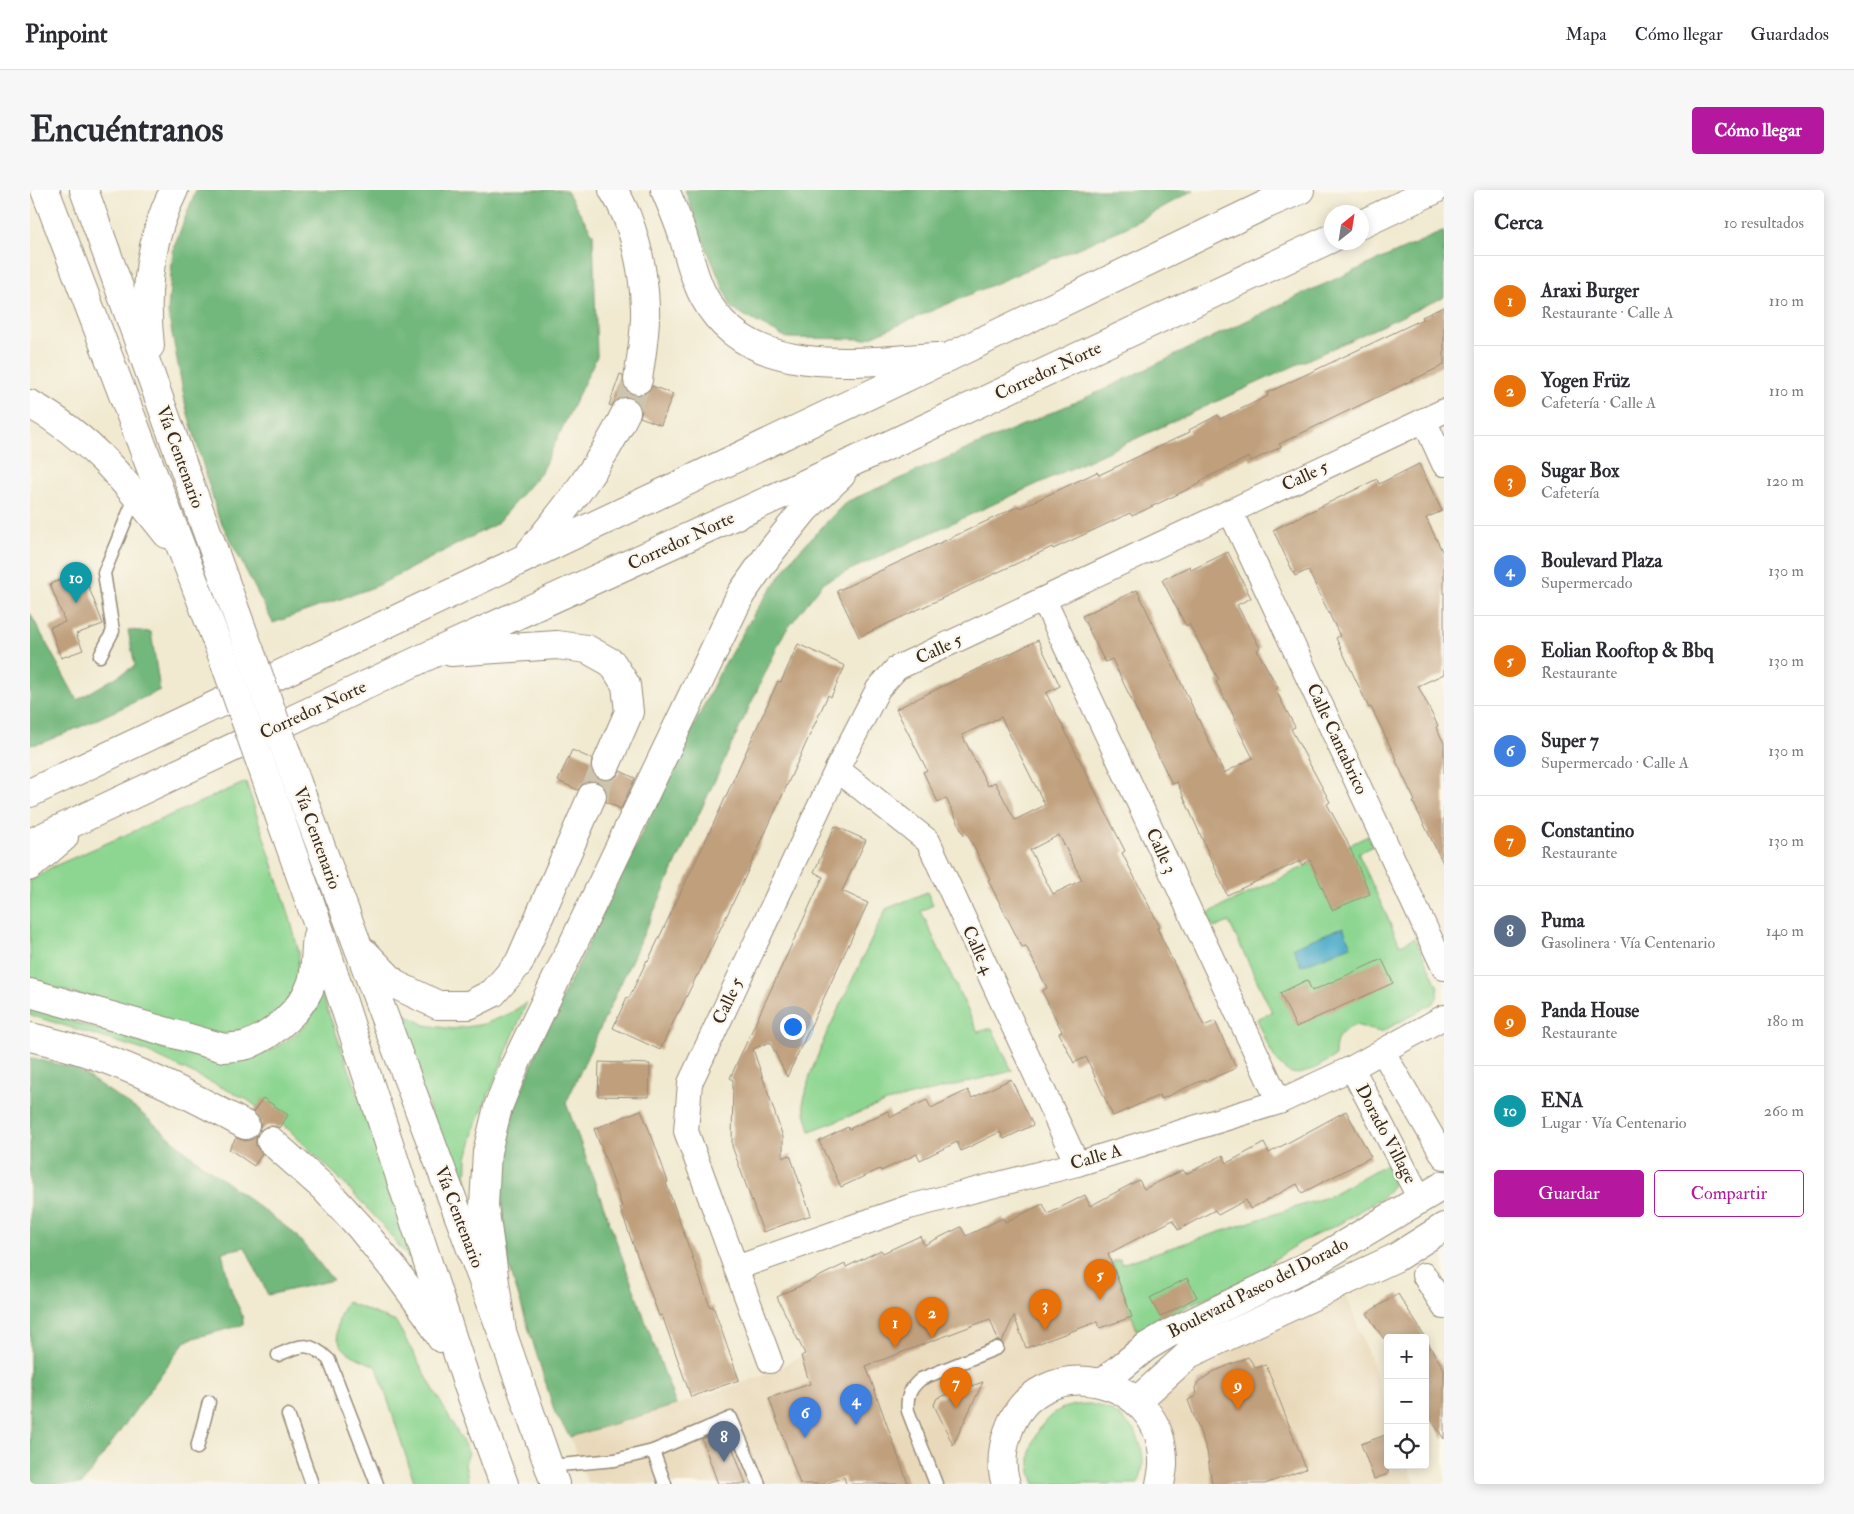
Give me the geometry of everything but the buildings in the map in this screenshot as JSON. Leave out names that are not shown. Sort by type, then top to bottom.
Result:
[{"type":"main road","points":[[30,190],[30,202]]},
{"type":"main road","name":"Vía Centenario","points":[[45,190],[225,663],[273,798],[318,925],[466,1383],[504,1484]]},
{"type":"main road","name":"Vía Centenario","points":[[84,190],[299,788],[502,1332],[552,1475]]},
{"type":"main road","points":[[156,390],[148,324],[147,291],[151,259],[158,230],[167,203],[174,190]]},
{"type":"main road","points":[[614,190],[625,213],[636,247],[642,277],[645,308],[638,380]]},
{"type":"main road","points":[[665,190],[681,232],[694,276],[704,298],[715,314],[747,342],[792,358],[822,362],[951,356]]},
{"type":"main road","points":[[34,789],[951,356],[1277,197],[1300,190]]},
{"type":"main road","points":[[1369,221],[1434,190]]},
{"type":"main road","name":"Corredor Norte","points":[[30,843],[434,653],[857,460],[1324,242]]},
{"type":"main road","points":[[30,404],[51,415],[93,448],[136,495],[184,556]]},
{"type":"main road","points":[[526,558],[599,464],[626,412]]},
{"type":"main road","points":[[502,1332],[484,1205],[487,1152],[498,1107],[514,1067],[741,594],[772,550],[806,509],[857,460]]},
{"type":"main road","points":[[434,653],[557,645],[587,649],[612,663],[626,685],[629,712],[606,765]]},
{"type":"main road","points":[[358,947],[396,985],[438,1004],[469,1005],[493,993],[519,963],[592,796]]},
{"type":"main road","points":[[30,866],[90,815]]},
{"type":"main road","points":[[30,993],[224,1048],[245,1045],[262,1038],[280,1025],[301,1002],[312,982],[318,925]]},
{"type":"main road","points":[[30,1037],[112,1062],[190,1095],[245,1125]]},
{"type":"main road","points":[[271,1141],[324,1188],[371,1241],[429,1317],[466,1383]]},
{"type":"main road","name":"Boulevard Paseo del Dorado","points":[[1102,1382],[1146,1347],[1168,1334],[1308,1266],[1444,1185]]},
{"type":"main road","name":"Boulevard Paseo del Dorado","points":[[1137,1401],[1190,1354],[1387,1262],[1444,1227]]},
{"type":"main road","points":[[1000,1481],[1002,1447],[1011,1422],[1019,1410],[1029,1400],[1047,1388],[1074,1380],[1102,1382],[1121,1390],[1137,1401],[1150,1418],[1160,1440],[1163,1466],[1160,1484]]},
{"type":"street","points":[[1434,415],[1444,464]]},
{"type":"street","name":"Calle 5","points":[[736,1268],[686,1131],[690,1083],[837,769],[878,689],[897,668],[1434,415]]},
{"type":"street","name":"Calle Cantabrico","points":[[1230,511],[1444,968]]},
{"type":"street","name":"Calle 3","points":[[1044,600],[1279,1102]]},
{"type":"street","name":"Calle 4","points":[[837,769],[928,841],[1077,1164]]},
{"type":"street","name":"Calle A","points":[[736,1268],[909,1208],[1077,1164],[1279,1102],[1352,1068],[1444,1017]]},
{"type":"street","name":"Dorado Village","points":[[1383,1052],[1444,1157]]},
{"type":"street","name":"Dorado Village","points":[[1352,1068],[1420,1199]]},
{"type":"street","points":[[736,1268],[770,1361]]},
{"type":"street","points":[[1424,1275],[1444,1307]]},
{"type":"lane","points":[[100,656],[113,631],[104,573],[136,495]]},
{"type":"lane","points":[[278,1356],[302,1345],[318,1349],[329,1360],[378,1484]]},
{"type":"lane","points":[[936,1484],[908,1411],[909,1393],[921,1379],[997,1348]]},
{"type":"lane","points":[[197,1448],[209,1402]]},
{"type":"lane","points":[[288,1415],[312,1484]]},
{"type":"lane","points":[[552,1475],[652,1451],[731,1418],[758,1484]]},
{"type":"lane","points":[[652,1451],[664,1484]]},
{"type":"shaded area","points":[[1112,1262],[1138,1333],[1146,1347],[1103,1382],[1047,1388],[993,1484],[588,1484],[570,1437],[676,1405],[765,1375],[832,1340],[1043,1287]]},
{"type":"shaded area","points":[[1340,1285],[1348,1299],[1384,1397],[1384,1469],[1409,1469],[1415,1484],[1160,1484],[1137,1401]]},
{"type":"green space","points":[[196,190],[566,190],[593,234],[597,356],[541,472],[496,524],[377,586],[273,623],[218,516],[186,407],[168,312],[173,249]]},
{"type":"green space","points":[[685,190],[1194,190],[1127,227],[866,339],[787,338],[732,309],[703,240]]},
{"type":"green space","points":[[1444,231],[1444,297],[824,582],[784,633],[566,1103],[676,1405],[570,1437],[555,1413],[509,1266],[499,1177],[513,1113],[542,1039],[720,672],[755,612],[795,555],[846,502],[1103,390],[1302,294]]},
{"type":"green space","points":[[30,613],[77,700],[135,666],[128,630],[151,632],[160,690],[87,724],[42,743],[30,745]]},
{"type":"green space","points":[[246,782],[289,914],[299,953],[296,991],[279,1013],[256,1028],[210,1035],[30,980],[30,881],[50,868]]},
{"type":"green space","points":[[1368,836],[1373,846],[1358,853],[1400,945],[1415,938],[1438,987],[1437,998],[1432,1004],[1383,1031],[1376,1031],[1356,1025],[1346,1030],[1337,1040],[1335,1057],[1307,1072],[1294,1073],[1286,1070],[1279,1064],[1264,1036],[1257,1019],[1272,1012],[1229,922],[1214,928],[1206,914]]},
{"type":"green space","points":[[927,892],[933,905],[921,911],[978,1032],[992,1028],[1012,1071],[887,1102],[810,1131],[803,1104],[810,1075],[825,1037],[886,909]]},
{"type":"green space","points":[[319,987],[430,1290],[411,1261],[379,1221],[337,1176],[288,1129],[246,1099],[143,1050],[30,1015],[30,1007],[124,1037],[203,1057],[233,1061],[258,1056],[267,1052],[286,1041],[301,1029],[312,1015]]},
{"type":"green space","points":[[527,1002],[476,1125],[467,1158],[466,1192],[460,1194],[393,1007],[425,1025],[453,1029],[484,1024],[509,1014]]},
{"type":"green space","points":[[30,1058],[75,1068],[139,1111],[194,1158],[294,1233],[333,1280],[268,1295],[245,1247],[222,1252],[243,1325],[190,1339],[183,1344],[82,1484],[30,1484]]},
{"type":"green space","points":[[1386,1164],[1391,1174],[1393,1185],[1384,1196],[1339,1224],[1301,1242],[1272,1261],[1260,1273],[1190,1305],[1138,1333],[1112,1262],[1120,1259],[1121,1264],[1327,1197]]},
{"type":"green space","points":[[347,1302],[396,1322],[469,1453],[465,1464],[469,1484],[415,1484],[377,1367],[345,1350],[338,1339],[337,1326]]},
{"type":"green space","points":[[1090,1404],[1116,1414],[1127,1422],[1135,1432],[1143,1456],[1138,1484],[1035,1484],[1030,1462],[1031,1451],[1038,1430],[1045,1421],[1063,1408]]},
{"type":"water","points":[[1343,927],[1351,946],[1301,966],[1293,947]]},
{"type":"tunnel","points":[[626,412],[638,380]]},
{"type":"tunnel","points":[[592,796],[606,765]]},
{"type":"place","name":"ENA","points":[[76,603]]},
{"type":"place","name":"Eolian Rooftop & Bbq","points":[[1100,1300]]},
{"type":"place","name":"Sugar Box","points":[[1045,1330]]},
{"type":"place","name":"Yogen Früz","points":[[932,1338]]},
{"type":"place","name":"Araxi Burger","points":[[895,1348]]},
{"type":"place","name":"Constantino","points":[[956,1408]]},
{"type":"place","name":"Panda House","points":[[1238,1410]]},
{"type":"place","name":"Boulevard Plaza","points":[[856,1425]]},
{"type":"place","name":"Super 7","points":[[805,1438]]},
{"type":"place","name":"Puma","points":[[724,1462]]}]
